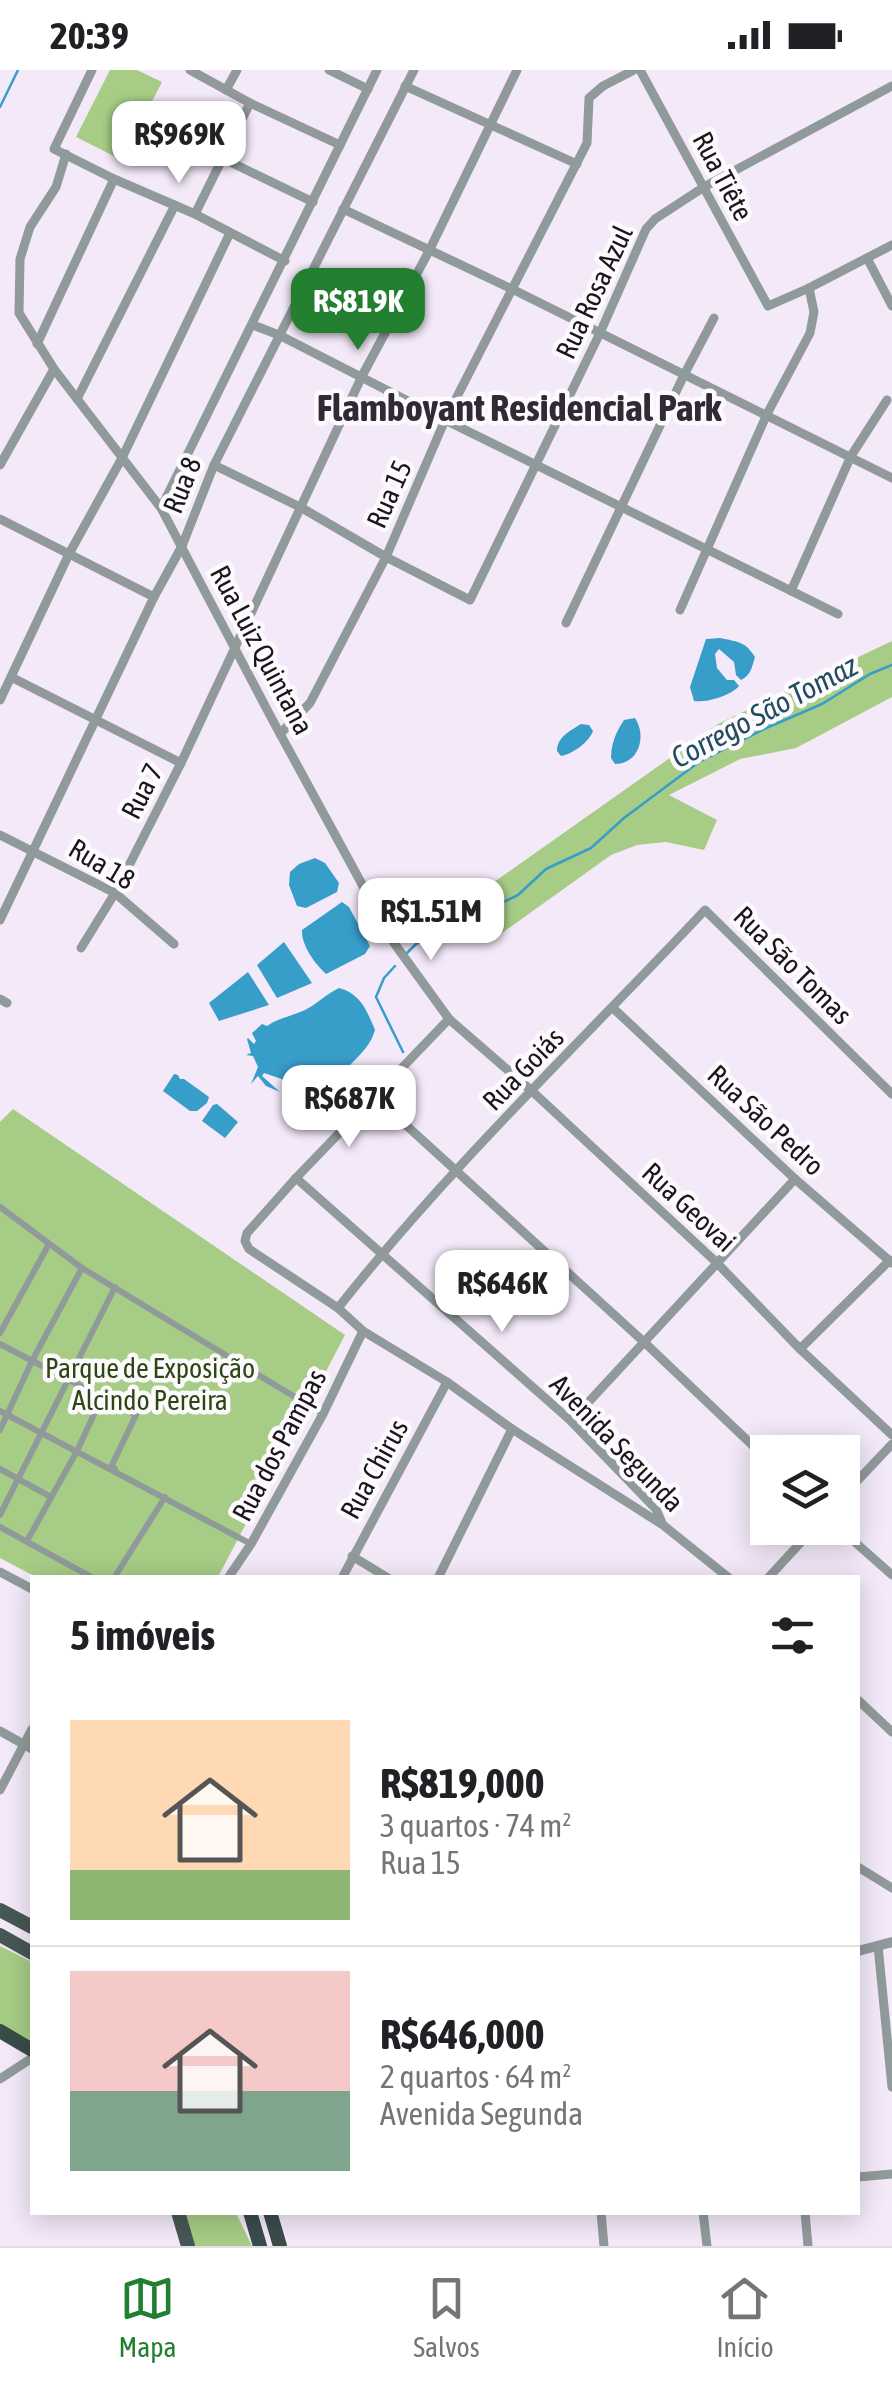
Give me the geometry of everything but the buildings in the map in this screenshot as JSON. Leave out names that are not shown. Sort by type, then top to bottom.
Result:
[{"type":"highway","points":[[0,2031],[30,2049]]},
{"type":"highway","points":[[271,2215],[280,2246]]},
{"type":"highway","points":[[250,2216],[260,2246]]},
{"type":"main road","points":[[0,1910],[30,1926]]},
{"type":"main road","points":[[0,1936],[30,1952]]},
{"type":"main road","points":[[179,2215],[188,2246]]},
{"type":"street","points":[[92,70],[54,149],[285,260]]},
{"type":"street","points":[[190,70],[340,145]]},
{"type":"street","points":[[226,90],[237,70]]},
{"type":"street","points":[[329,70],[368,89]]},
{"type":"street","points":[[162,508],[377,70]]},
{"type":"street","name":"Rua 8","points":[[0,920],[182,546],[214,465],[414,70]]},
{"type":"street","points":[[236,650],[362,376],[429,252],[516,70]]},
{"type":"street","name":"Rua 15","points":[[280,734],[310,703],[386,556],[446,420],[587,144],[589,98],[603,86],[637,70]]},
{"type":"street","name":"Rua Tiête","points":[[637,70],[765,304],[809,288]]},
{"type":"street","points":[[406,86],[577,164]]},
{"type":"street","points":[[704,187],[892,86]]},
{"type":"street","points":[[195,214],[250,103]]},
{"type":"street","name":"Rua Luiz Quintana","points":[[66,154],[56,187],[30,226],[20,259],[19,314],[54,369],[162,508],[394,943],[449,1019]]},
{"type":"street","points":[[222,158],[313,202]]},
{"type":"street","points":[[37,344],[114,179]]},
{"type":"street","name":"Rua Rosa Azul","points":[[386,556],[470,600],[600,333],[646,229],[654,219],[704,187]]},
{"type":"street","points":[[77,399],[175,205]]},
{"type":"street","points":[[343,209],[892,478]]},
{"type":"street","points":[[0,700],[68,554],[122,458],[230,233]]},
{"type":"street","points":[[680,610],[767,414],[810,334],[814,312],[809,288],[892,245]]},
{"type":"street","points":[[867,258],[892,306]]},
{"type":"street","points":[[566,623],[714,318]]},
{"type":"street","points":[[253,325],[279,334],[838,614]]},
{"type":"street","points":[[0,464],[54,369]]},
{"type":"street","points":[[791,591],[852,456],[886,400]]},
{"type":"street","points":[[214,465],[302,508],[386,556]]},
{"type":"street","points":[[0,519],[154,597]]},
{"type":"street","name":"Rua 7","points":[[82,948],[115,893],[236,650]]},
{"type":"street","points":[[11,678],[181,763]]},
{"type":"street","name":"Rua 18","points":[[0,835],[115,893],[174,944]]},
{"type":"street","name":"Rua Goiás","points":[[338,1308],[380,1254],[457,1170],[706,910]]},
{"type":"street","name":"Rua São Tomas","points":[[706,910],[892,1094]]},
{"type":"street","name":"Rua São Pedro","points":[[613,1008],[795,1179],[891,1261]]},
{"type":"street","points":[[449,1019],[296,1178],[244,1241],[249,1249],[338,1308],[364,1331],[663,1526]]},
{"type":"street","name":"Rua Geovai","points":[[449,1019],[716,1262],[800,1349],[892,1435]]},
{"type":"street","points":[[374,1096],[750,1443]]},
{"type":"street","name":"Avenida Segunda","points":[[296,1178],[571,1422],[656,1509],[663,1526],[725,1575]]},
{"type":"street","points":[[571,1422],[795,1179]]},
{"type":"street","points":[[0,1207],[82,1268],[322,1414]]},
{"type":"street","points":[[0,1333],[49,1244]]},
{"type":"street","points":[[800,1349],[891,1261]]},
{"type":"street","points":[[0,1430],[4,1413],[82,1268]]},
{"type":"street","points":[[0,1515],[115,1287]]},
{"type":"street","name":"Rua dos Pampas","points":[[230,1575],[251,1544],[364,1331]]},
{"type":"street","points":[[0,1344],[136,1415],[112,1464],[116,1471]]},
{"type":"street","name":"Rua Chirus","points":[[343,1575],[447,1382]]},
{"type":"street","points":[[27,1541],[102,1397]]},
{"type":"street","points":[[4,1413],[251,1544]]},
{"type":"street","points":[[439,1575],[512,1429]]},
{"type":"street","points":[[860,1478],[892,1444]]},
{"type":"street","points":[[0,1468],[51,1497]]},
{"type":"street","points":[[116,1575],[165,1497]]},
{"type":"street","points":[[0,1527],[87,1575]]},
{"type":"street","points":[[771,1575],[798,1545]]},
{"type":"street","points":[[858,1545],[892,1575]]},
{"type":"street","points":[[352,1556],[383,1575]]},
{"type":"street","points":[[0,1572],[30,1588]]},
{"type":"street","points":[[860,1702],[892,1732]]},
{"type":"street","points":[[0,1731],[28,1747],[0,1790]]},
{"type":"street","points":[[860,1868],[892,1887]]},
{"type":"street","points":[[860,1950],[892,1942]]},
{"type":"street","points":[[878,1946],[888,2000],[892,2087]]},
{"type":"street","points":[[0,2079],[30,2059]]},
{"type":"street","points":[[860,2177],[892,2174]]},
{"type":"street","points":[[601,2215],[604,2246]]},
{"type":"street","points":[[703,2215],[707,2246]]},
{"type":"street","points":[[805,2215],[808,2246]]},
{"type":"green space","points":[[110,70],[137,70],[162,82],[122,160],[76,137]]},
{"type":"green space","points":[[892,641],[892,697],[796,748],[740,759],[669,795],[717,820],[704,850],[666,842],[637,845],[611,855],[502,933],[481,926],[447,930],[418,926],[463,904],[718,724]]},
{"type":"green space","name":"Parque de Exposição Alcindo Pereira","points":[[13,1109],[345,1335],[219,1575],[32,1575],[0,1558],[0,1122]]},
{"type":"green space","points":[[0,1946],[30,1961],[30,2044],[0,2026]]},
{"type":"green space","points":[[183,2215],[237,2215],[252,2246],[193,2246]]},
{"type":"water","points":[[720,638],[748,648],[755,657],[752,667],[741,680],[734,662],[719,649],[715,654],[717,668],[739,686],[718,698],[694,701],[690,687],[706,639]]},
{"type":"water","points":[[635,718],[640,733],[638,748],[630,759],[615,764],[611,753],[616,734],[624,720]]},
{"type":"water","points":[[581,724],[589,725],[591,735],[580,747],[561,756],[557,751],[559,742]]},
{"type":"water","points":[[315,858],[325,863],[339,883],[337,892],[306,908],[297,906],[289,885],[290,872]]},
{"type":"water","points":[[342,902],[349,907],[370,946],[365,954],[326,974],[310,954],[302,930]]},
{"type":"water","points":[[284,942],[312,983],[277,998],[257,965]]},
{"type":"water","points":[[248,972],[269,1005],[219,1021],[209,1003]]},
{"type":"water","points":[[339,988],[358,999],[375,1030],[359,1056],[341,1073],[321,1083],[301,1084],[264,1073],[262,1076],[280,1092],[266,1086],[258,1076],[251,1084],[258,1067],[253,1056],[246,1055],[251,1053],[247,1039],[254,1044],[256,1041],[252,1033],[262,1024],[267,1026],[305,1010]]},
{"type":"water","points":[[174,1074],[209,1097],[207,1103],[190,1111],[163,1091]]},
{"type":"water","points":[[217,1104],[238,1122],[225,1138],[202,1121]]},
{"type":"waterway","points":[[0,107],[18,70]]},
{"type":"waterway","name":"Corrego São Tomaz","points":[[407,953],[416,944],[518,895],[546,869],[591,848],[699,762],[822,704],[892,665]]},
{"type":"waterway","name":"Corrego São Tomaz","points":[[395,966],[384,978],[376,997],[403,1052]]},
{"type":"district","name":"Flamboyant Residencial Park","points":[[519,407]]}]
